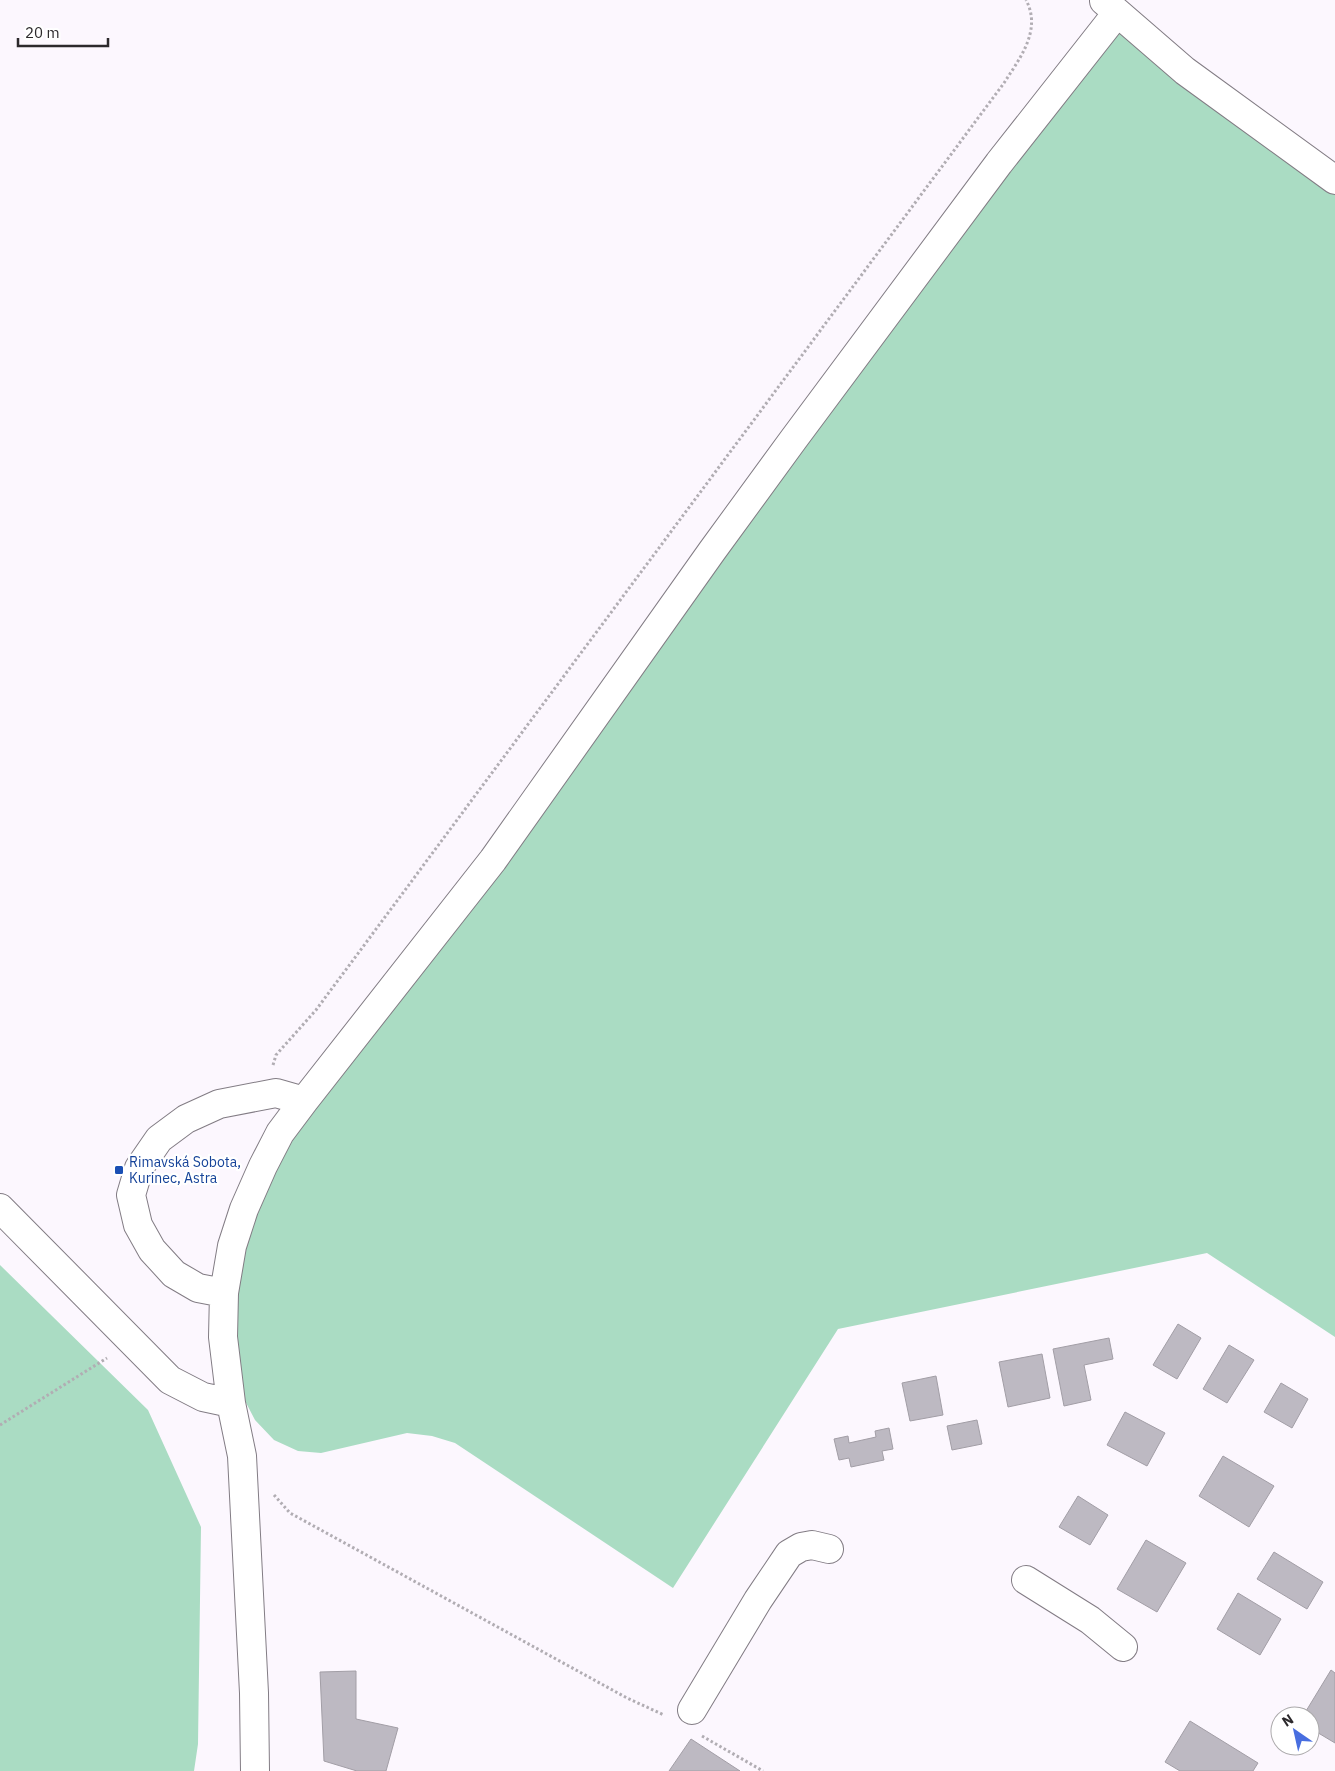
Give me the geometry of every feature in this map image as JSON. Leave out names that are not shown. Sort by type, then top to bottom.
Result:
[{"type":"street","points":[[255,1771],[254,1694],[242,1456],[223,1337],[224,1293],[232,1246],[244,1209],[280,1133],[493,860],[712,551],[999,163],[1110,6],[1185,71],[1335,180]]},
{"type":"street","points":[[224,1293],[198,1288],[174,1274],[152,1250],[138,1224],[131,1195],[139,1168],[159,1139],[186,1119],[219,1104],[276,1093],[304,1101]]},
{"type":"street","points":[[0,1208],[131,1338],[170,1380],[203,1397],[232,1402]]},
{"type":"street","points":[[685,1720],[758,1600],[790,1554],[802,1547],[812,1545],[829,1549]]},
{"type":"street","points":[[1026,1580],[1090,1620],[1123,1648]]},
{"type":"path","points":[[276,1093],[273,1064],[276,1056],[316,1010],[1004,83],[1025,50],[1033,29],[1030,8],[1026,0]]},
{"type":"path","points":[[0,1426],[109,1357],[131,1338]]},
{"type":"path","points":[[272,1492],[290,1513],[627,1698],[685,1720],[763,1771]]},
{"type":"green space","points":[[1117,13],[1335,172],[1335,1337],[1207,1253],[838,1329],[673,1588],[455,1443],[432,1436],[407,1433],[321,1453],[298,1451],[274,1440],[255,1420],[243,1397],[236,1342],[237,1286],[252,1220],[277,1159]]},
{"type":"green space","points":[[0,1265],[148,1410],[201,1527],[198,1744],[194,1771],[0,1771]]},
{"type":"building","points":[[1178,1324],[1201,1338],[1177,1379],[1153,1365]]},
{"type":"building","points":[[1109,1338],[1113,1359],[1084,1365],[1091,1400],[1064,1406],[1053,1349]]},
{"type":"building","points":[[1229,1345],[1254,1360],[1227,1403],[1203,1389]]},
{"type":"building","points":[[1042,1354],[1050,1398],[1008,1407],[999,1362]]},
{"type":"building","points":[[936,1376],[943,1415],[910,1421],[902,1383]]},
{"type":"building","points":[[1281,1383],[1308,1399],[1292,1428],[1264,1412]]},
{"type":"building","points":[[1125,1412],[1165,1433],[1147,1466],[1107,1445]]},
{"type":"building","points":[[977,1420],[982,1444],[952,1450],[947,1426]]},
{"type":"building","points":[[889,1428],[893,1449],[882,1451],[884,1460],[851,1467],[849,1458],[839,1460],[834,1439],[848,1436],[849,1443],[876,1437],[875,1431]]},
{"type":"building","points":[[1223,1456],[1274,1486],[1249,1527],[1199,1496]]},
{"type":"building","points":[[1078,1496],[1108,1515],[1090,1545],[1059,1527]]},
{"type":"building","points":[[1146,1540],[1186,1563],[1157,1612],[1117,1589]]},
{"type":"building","points":[[1274,1552],[1323,1582],[1307,1609],[1257,1579]]},
{"type":"building","points":[[1238,1593],[1281,1619],[1260,1655],[1217,1629]]},
{"type":"building","points":[[1331,1670],[1335,1673],[1335,1743],[1320,1734],[1320,1706],[1309,1706]]},
{"type":"building","points":[[356,1671],[356,1719],[398,1728],[386,1771],[357,1771],[324,1761],[320,1672]]},
{"type":"building","points":[[1190,1721],[1258,1763],[1253,1771],[1180,1771],[1165,1762]]},
{"type":"building","points":[[691,1739],[740,1771],[669,1771]]},
{"type":"place","name":"Rimavská Sobota, Kurinec, Astra","points":[[119,1170]]}]
